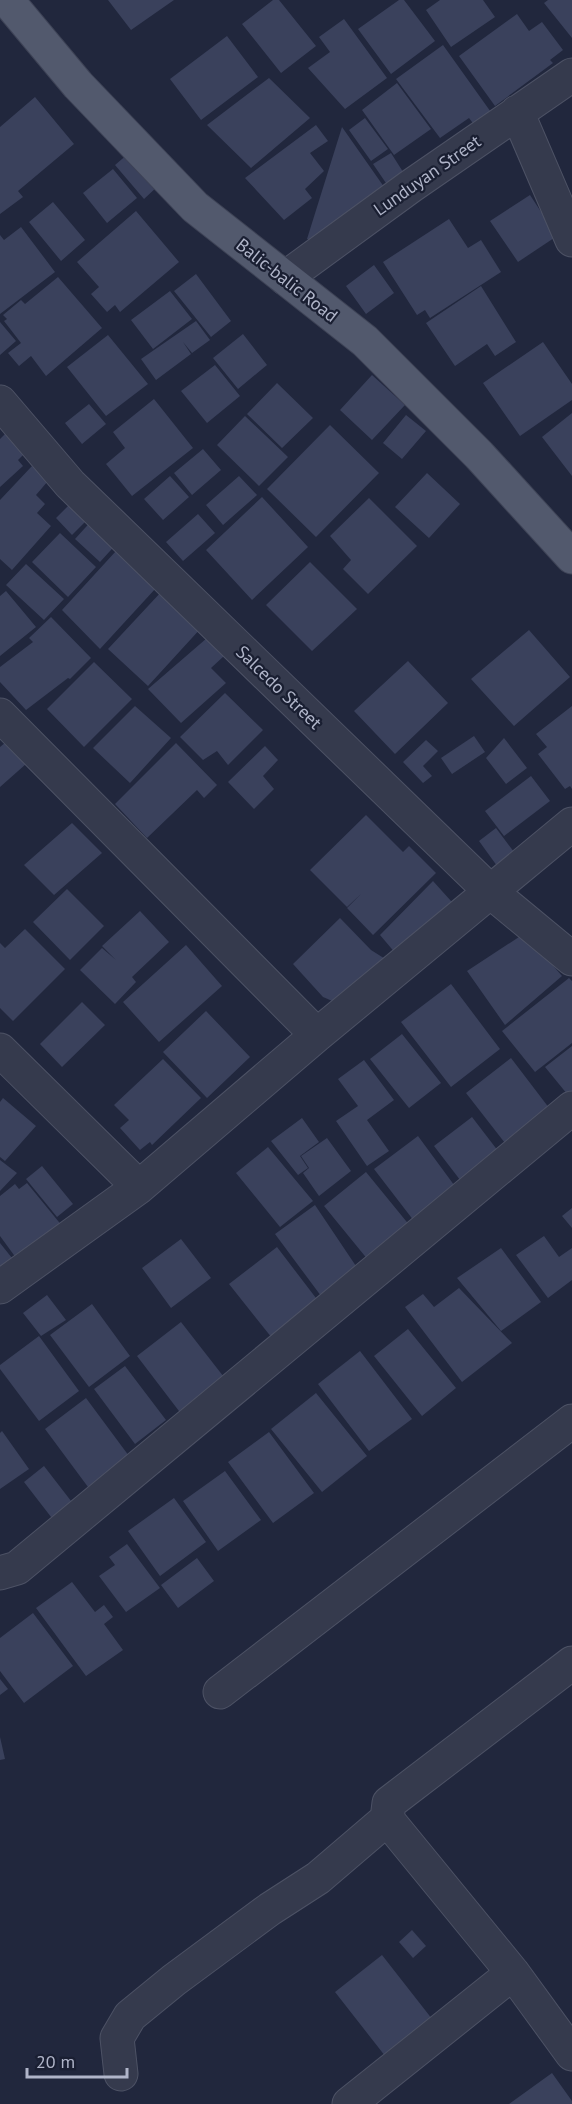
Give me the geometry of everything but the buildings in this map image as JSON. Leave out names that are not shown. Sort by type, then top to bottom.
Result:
[{"type":"main road","name":"Balic-balic Road","points":[[7,0],[78,85],[187,199],[364,341],[479,455],[572,557]]},
{"type":"street","name":"Lunduyan Street","points":[[285,278],[411,186],[572,75]]},
{"type":"street","points":[[518,111],[572,240]]},
{"type":"street","name":"Salcedo Street","points":[[0,402],[70,484],[491,892],[572,959]]},
{"type":"street","points":[[0,715],[316,1035]]},
{"type":"street","points":[[0,1287],[140,1187],[316,1035],[572,824]]},
{"type":"street","points":[[0,1050],[140,1187]]},
{"type":"street","points":[[0,1573],[17,1568],[572,1108]]},
{"type":"street","points":[[220,1692],[572,1421]]},
{"type":"street","points":[[121,2073],[117,2038],[130,2016],[184,1972],[270,1909],[318,1878],[387,1819],[389,1803],[572,1663]]},
{"type":"street","points":[[387,1819],[513,1973],[572,2054]]},
{"type":"street","points":[[349,2104],[513,1973]]}]
